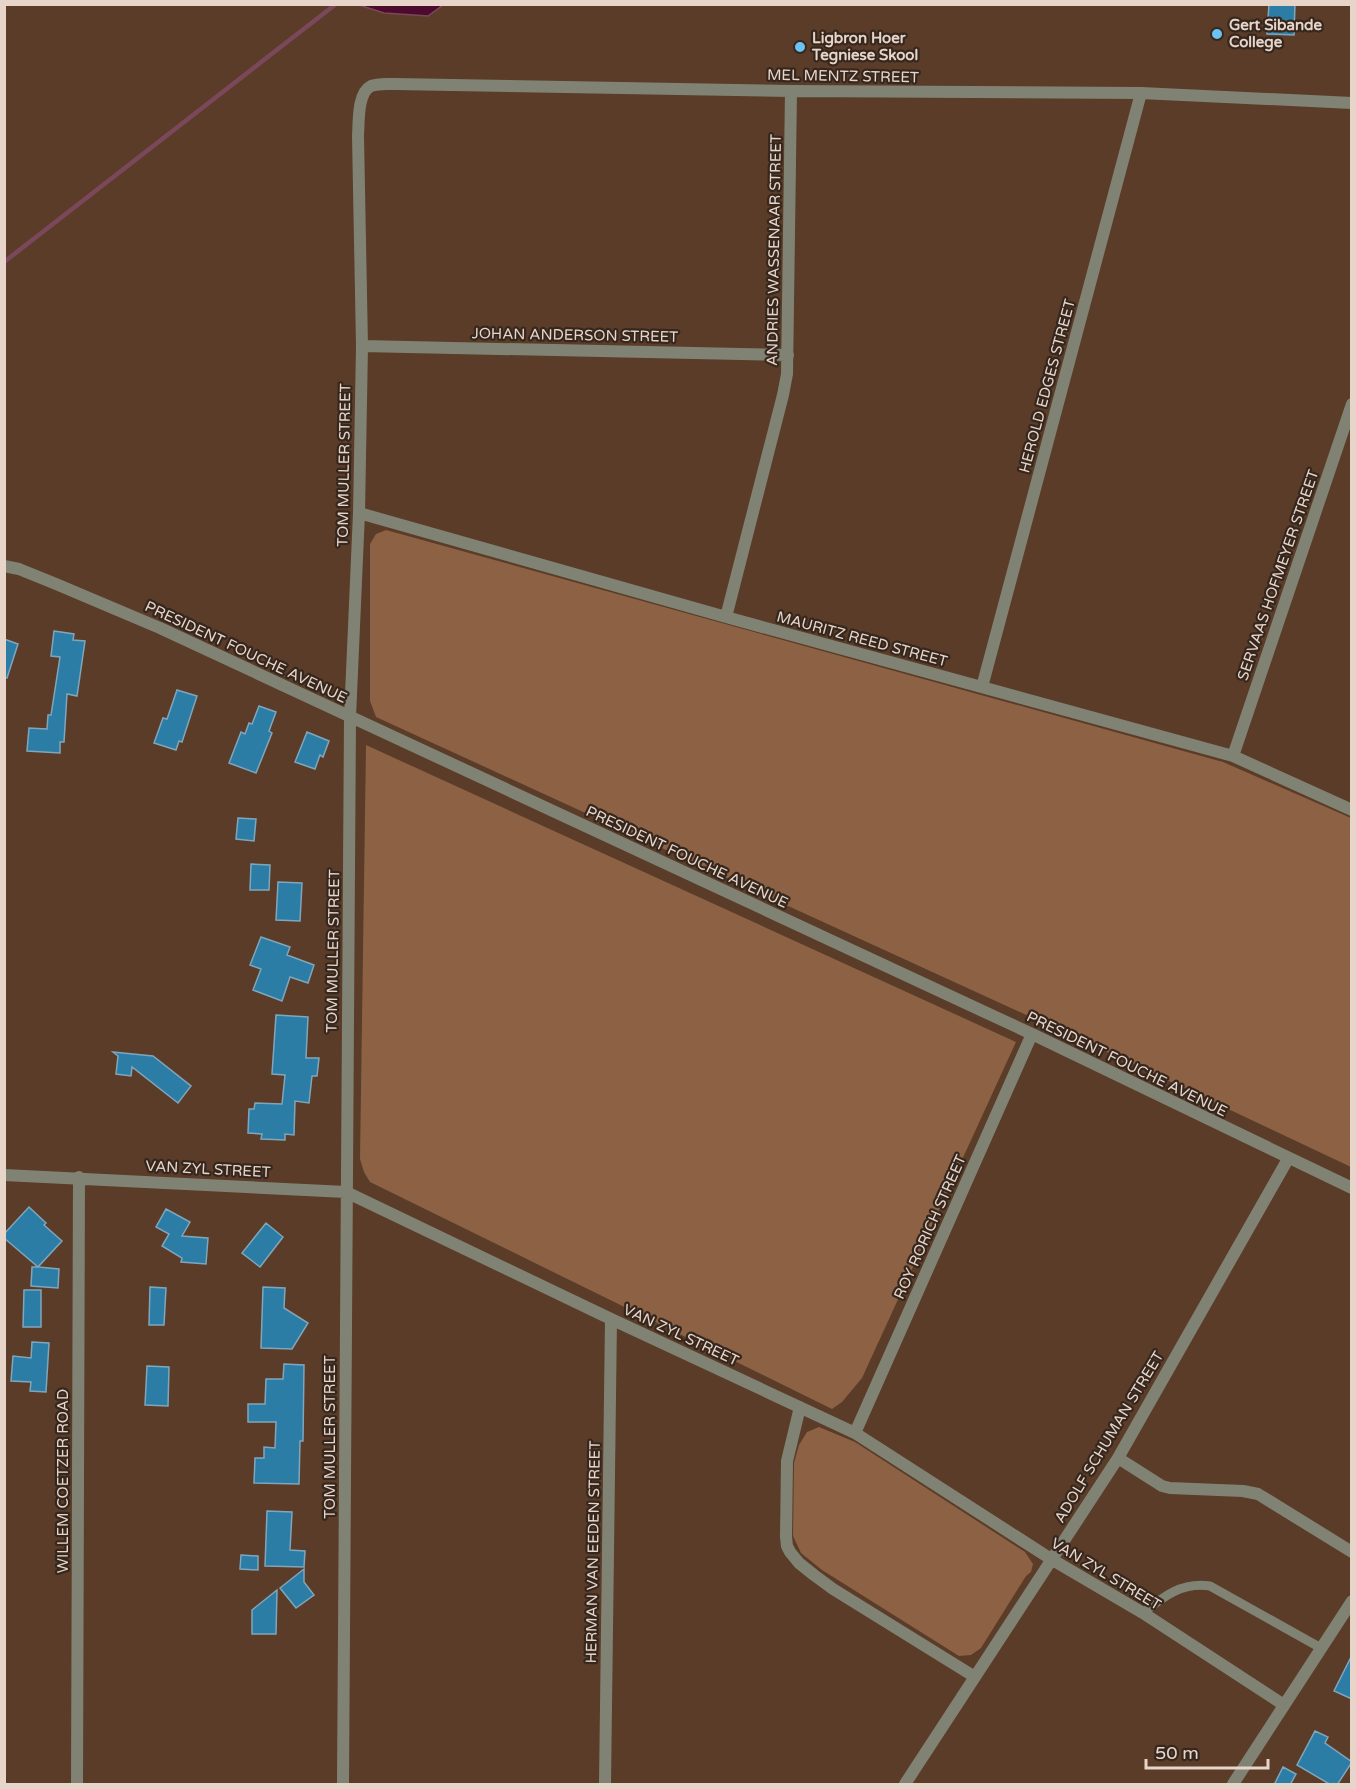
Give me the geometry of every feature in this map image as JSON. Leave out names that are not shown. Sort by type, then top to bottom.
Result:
[{"type":"street","name":"MEL MENTZ STREET","points":[[359,118],[364,94],[367,89],[377,84],[791,91],[1141,93],[1352,103]]},
{"type":"street","name":"ANDRIES WASSENAAR STREET","points":[[726,617],[783,395],[788,355],[791,91]]},
{"type":"street","name":"HEROLD EDGES STREET","points":[[982,687],[1141,93]]},
{"type":"street","name":"TOM MULLER STREET","points":[[343,1785],[350,717],[359,513],[362,346],[359,118]]},
{"type":"street","name":"JOHAN ANDERSON STREET","points":[[362,346],[788,355]]},
{"type":"street","name":"SERVAAS HOFMEYER STREET","points":[[1233,756],[1352,404]]},
{"type":"street","name":"MAURITZ REED STREET","points":[[359,513],[726,617],[1233,756],[1352,810]]},
{"type":"street","name":"PRESIDENT FOUCHE AVENUE","points":[[4,566],[19,569],[160,628],[1032,1034],[1352,1188]]},
{"type":"street","name":"ROY RORICH STREET","points":[[855,1433],[1032,1034]]},
{"type":"street","name":"ADOLF SCHUMAN STREET","points":[[904,1785],[1118,1458],[1288,1159]]},
{"type":"street","name":"VAN ZYL STREET","points":[[4,1175],[346,1192],[855,1433],[1051,1559],[1143,1613],[1284,1705]]},
{"type":"street","name":"WILLEM COETZER ROAD","points":[[77,1785],[80,1178]]},
{"type":"street","name":"HERMAN VAN EEDEN STREET","points":[[605,1785],[611,1319]]},
{"type":"street","points":[[800,1407],[787,1461],[786,1537],[790,1552],[799,1563],[834,1589],[975,1677]]},
{"type":"street","points":[[1118,1458],[1162,1486],[1258,1494],[1352,1552]]},
{"type":"street","points":[[1233,1785],[1352,1602]]},
{"type":"lane","points":[[1143,1613],[1168,1593],[1198,1584],[1210,1586],[1321,1648]]},
{"type":"shaded area","points":[[359,5],[443,5],[428,16],[384,13]]},
{"type":"shaded area","points":[[386,530],[1223,762],[1351,818],[1351,1167],[1131,1063],[376,717],[370,701],[370,544],[376,534]]},
{"type":"shaded area","points":[[366,745],[1016,1042],[862,1378],[842,1402],[832,1409],[370,1182],[360,1159]]},
{"type":"shaded area","points":[[819,1427],[855,1442],[1025,1552],[1033,1564],[1031,1572],[1026,1576],[981,1648],[971,1655],[959,1656],[822,1570],[801,1553],[793,1536],[794,1463],[799,1445],[807,1432]]},
{"type":"building","points":[[1269,4],[1295,4],[1294,35],[1267,34]]},
{"type":"building","points":[[54,631],[74,634],[73,640],[85,641],[77,696],[67,694],[64,742],[60,742],[60,753],[27,751],[29,728],[47,729],[48,715],[51,715],[60,657],[51,656]]},
{"type":"building","points":[[4,639],[18,644],[7,678],[4,678]]},
{"type":"building","points":[[177,690],[197,696],[182,742],[179,741],[176,750],[154,743],[163,718],[167,719]]},
{"type":"building","points":[[259,706],[276,712],[269,731],[272,733],[256,773],[229,763],[241,732],[245,734],[249,723],[252,724]]},
{"type":"building","points":[[307,732],[329,741],[315,769],[295,762]]},
{"type":"building","points":[[238,818],[256,819],[254,841],[236,839]]},
{"type":"building","points":[[251,864],[270,865],[269,890],[250,890]]},
{"type":"building","points":[[278,882],[302,883],[300,921],[276,920]]},
{"type":"building","points":[[261,937],[290,947],[287,955],[314,965],[308,983],[290,977],[282,1001],[253,990],[261,969],[250,965]]},
{"type":"building","points":[[276,1015],[308,1017],[306,1058],[319,1058],[317,1076],[312,1076],[309,1103],[295,1101],[294,1135],[285,1134],[285,1140],[261,1139],[262,1134],[248,1133],[249,1109],[254,1109],[255,1103],[282,1104],[285,1075],[272,1074]]},
{"type":"building","points":[[113,1052],[153,1056],[191,1086],[178,1103],[132,1067],[131,1076],[116,1074],[118,1056]]},
{"type":"building","points":[[29,1207],[62,1241],[38,1267],[4,1238],[4,1234]]},
{"type":"building","points":[[166,1209],[190,1222],[182,1236],[208,1238],[206,1264],[181,1262],[182,1258],[162,1246],[169,1234],[156,1227]]},
{"type":"building","points":[[266,1223],[283,1237],[260,1267],[242,1253]]},
{"type":"building","points":[[32,1267],[59,1269],[58,1288],[31,1286]]},
{"type":"building","points":[[150,1287],[166,1288],[164,1325],[149,1325]]},
{"type":"building","points":[[263,1287],[285,1288],[284,1308],[308,1323],[292,1349],[261,1348]]},
{"type":"building","points":[[24,1290],[41,1290],[41,1327],[23,1327]]},
{"type":"building","points":[[32,1342],[49,1343],[46,1392],[30,1391],[31,1382],[11,1381],[13,1356],[31,1358]]},
{"type":"building","points":[[284,1364],[304,1365],[303,1441],[300,1441],[299,1484],[254,1483],[255,1458],[264,1458],[264,1447],[275,1448],[276,1422],[248,1422],[248,1404],[265,1404],[266,1379],[283,1379]]},
{"type":"building","points":[[147,1366],[169,1367],[168,1406],[145,1405]]},
{"type":"building","points":[[267,1511],[292,1512],[290,1550],[305,1551],[304,1567],[265,1566]]},
{"type":"building","points":[[241,1555],[258,1556],[258,1570],[240,1569]]},
{"type":"building","points":[[304,1569],[304,1582],[314,1595],[296,1608],[280,1588]]},
{"type":"building","points":[[277,1590],[276,1634],[252,1634],[252,1610]]},
{"type":"building","points":[[1352,1655],[1352,1699],[1334,1691]]},
{"type":"building","points":[[1315,1731],[1328,1737],[1325,1743],[1352,1762],[1337,1785],[1331,1785],[1297,1765]]},
{"type":"building","points":[[1283,1767],[1296,1774],[1290,1785],[1274,1785]]},
{"type":"waterway","points":[[4,262],[336,4]]},
{"type":"place","name":"Gert Sibande College","points":[[1217,34]]},
{"type":"place","name":"Ligbron Hoer Tegniese Skool","points":[[800,47]]}]
